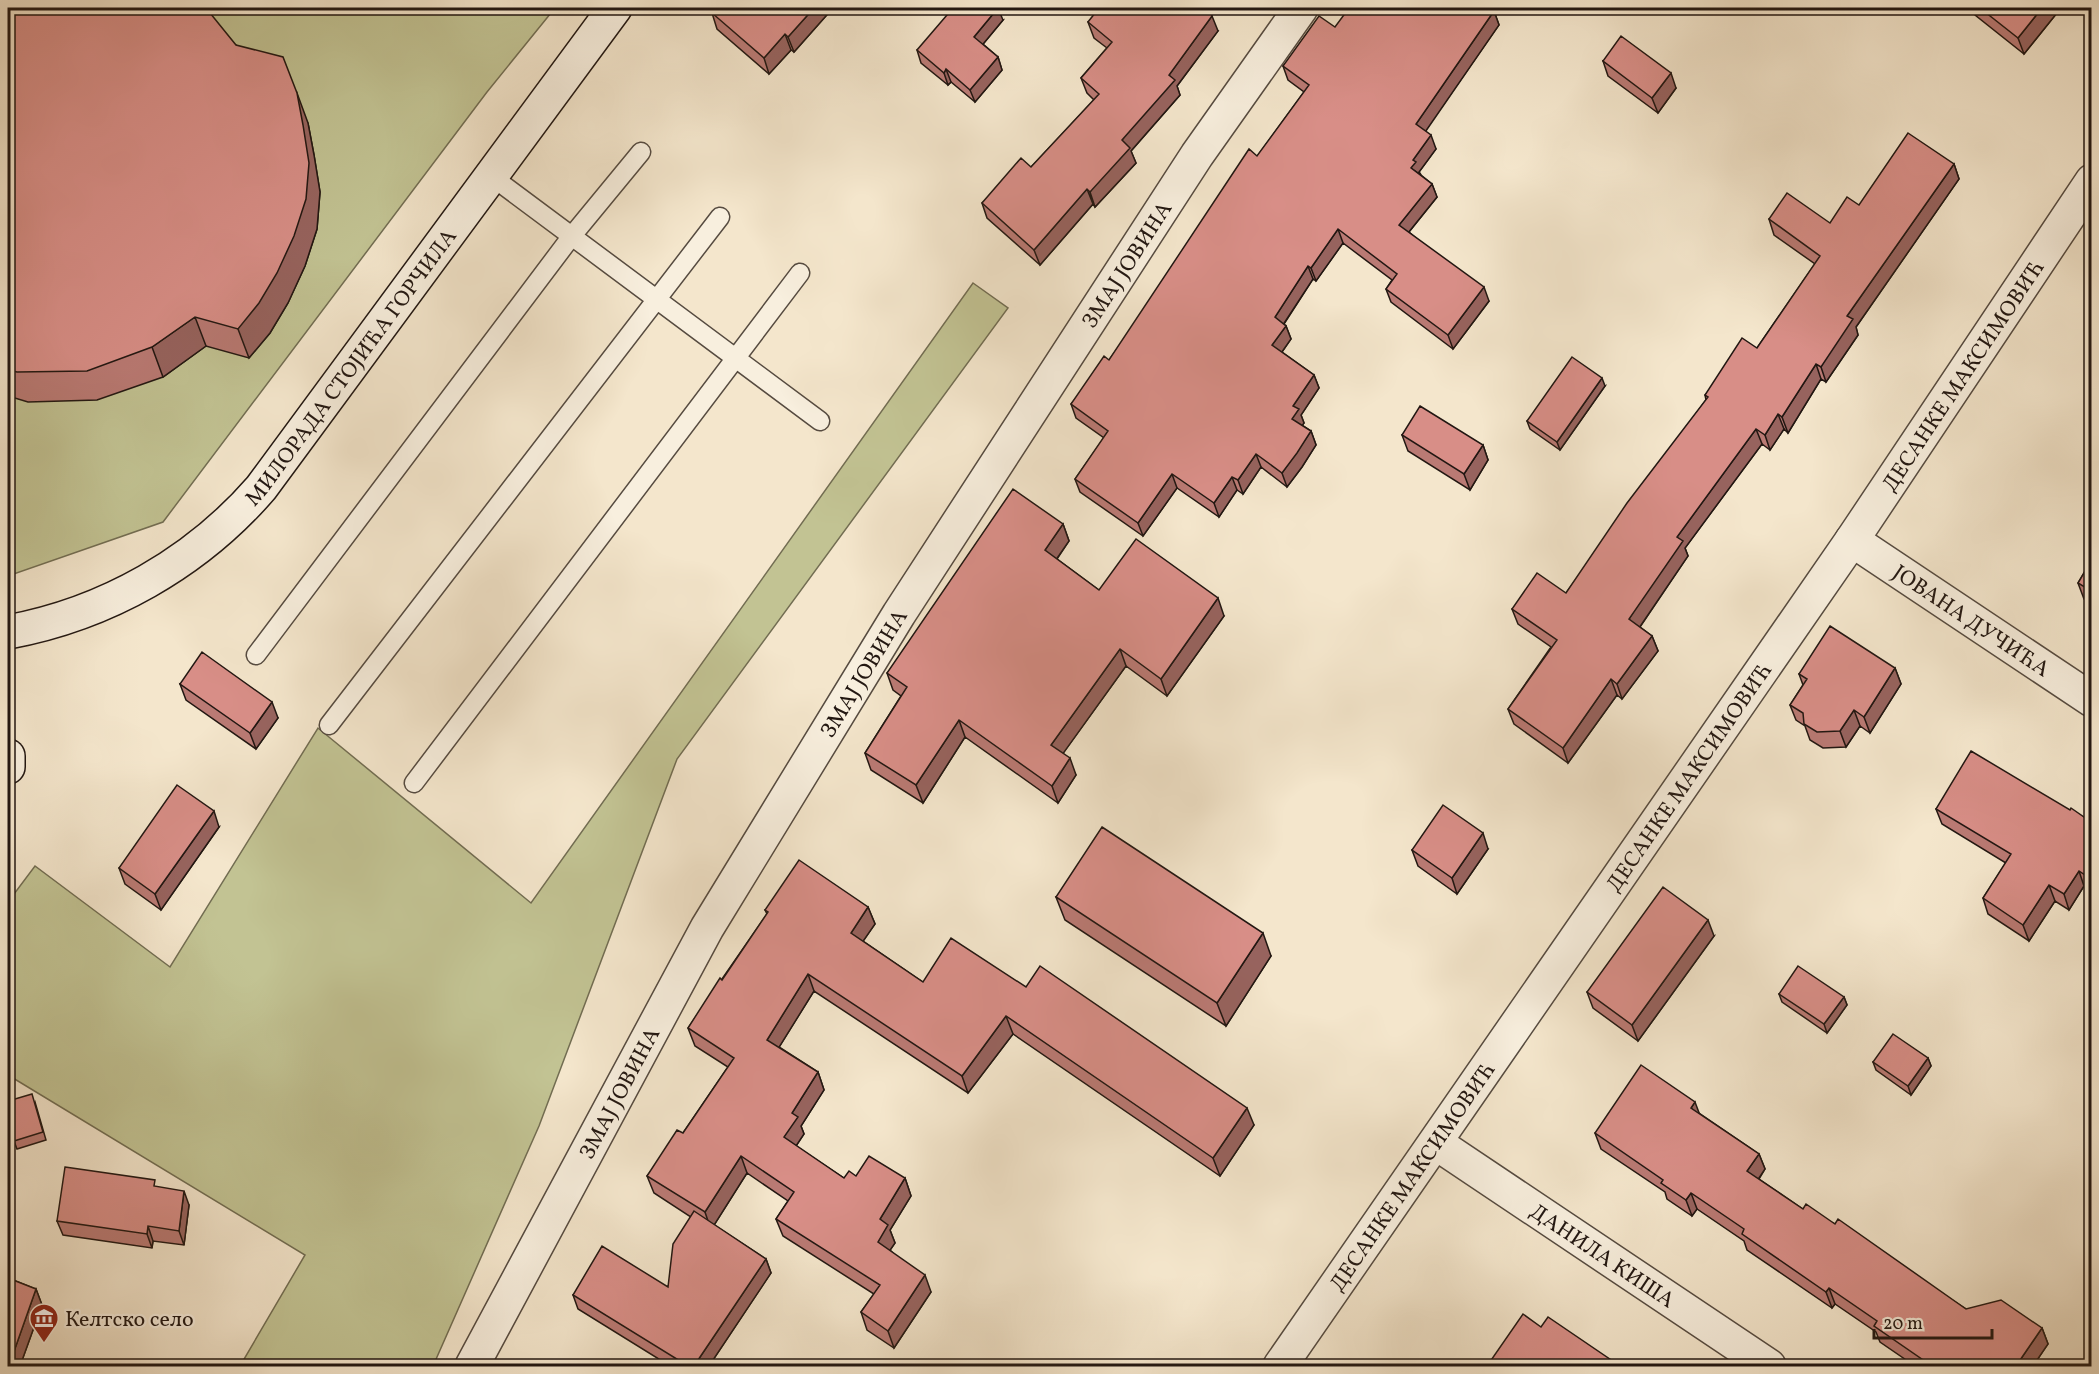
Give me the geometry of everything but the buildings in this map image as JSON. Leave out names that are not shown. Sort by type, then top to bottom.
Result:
[{"type":"street","name":"МИЛОРАДА СТОЈИЋА ГОРЧИЛА","points":[[8,632],[75,615],[120,596],[161,574],[237,515],[261,488],[615,8]]},
{"type":"street","name":"ЗМАЈ ЈОВИНА","points":[[472,1366],[707,928],[874,654],[1197,155],[1301,8]]},
{"type":"street","name":"ДЕСАНКЕ МАКСИМОВИЋ","points":[[1280,1366],[1852,540],[2091,181]]},
{"type":"street","name":"ЈОВАНА ДУЧИЋА","points":[[1852,540],[2091,700]]},
{"type":"street","points":[[8,756],[8,767]]},
{"type":"street","name":"ДАНИЛА КИША","points":[[1436,1143],[1769,1366]]},
{"type":"lane","points":[[256,655],[571,237],[641,152]]},
{"type":"lane","points":[[491,176],[820,421]]},
{"type":"lane","points":[[329,725],[720,217]]},
{"type":"lane","points":[[414,783],[800,273]]},
{"type":"green space","points":[[8,8],[555,8],[487,92],[163,522],[8,576]]},
{"type":"green space","points":[[973,283],[1008,308],[677,759],[539,1126],[433,1366],[240,1366],[305,1255],[8,1075],[8,902],[35,866],[170,967],[318,728],[531,903]]},
{"type":"place","name":"Келтско село","points":[[44,1344]]}]
